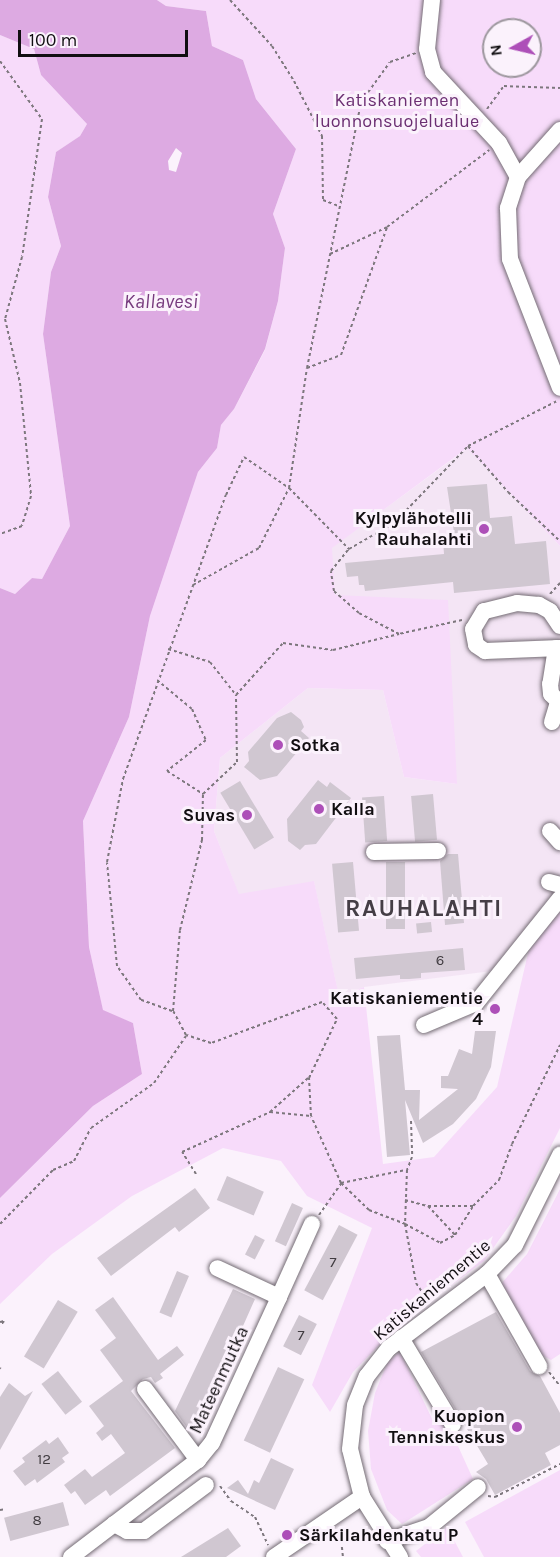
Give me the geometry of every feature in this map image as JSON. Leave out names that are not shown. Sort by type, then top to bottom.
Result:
[{"type":"street","points":[[432,0],[427,49],[433,72],[499,143],[518,177]]},
{"type":"street","points":[[560,130],[518,177],[508,208],[510,260],[560,388]]},
{"type":"street","points":[[552,722],[559,703],[550,684],[558,648],[485,651],[476,645],[473,629],[477,617],[484,611],[517,603],[539,605],[550,611],[560,626]]},
{"type":"street","points":[[374,852],[438,851]]},
{"type":"street","points":[[424,1025],[476,1003],[532,930],[560,898]]},
{"type":"street","name":"Katiskaniementie","points":[[400,1557],[387,1541],[362,1497],[350,1449],[356,1405],[367,1376],[401,1338],[488,1274],[515,1245],[560,1155]]},
{"type":"street","name":"Mateenmutka","points":[[71,1557],[198,1460],[212,1443],[312,1224]]},
{"type":"street","points":[[217,1268],[279,1298]]},
{"type":"street","points":[[488,1274],[539,1366]]},
{"type":"street","points":[[401,1338],[453,1425]]},
{"type":"street","points":[[145,1389],[198,1460]]},
{"type":"street","points":[[114,1524],[127,1531],[144,1531],[206,1485]]},
{"type":"street","points":[[387,1541],[429,1527],[478,1490]]},
{"type":"street","points":[[272,1552],[333,1517],[362,1497]]},
{"type":"path","points":[[230,0],[272,46],[294,81],[322,136],[323,200],[339,206]]},
{"type":"path","points":[[192,586],[259,548],[289,488],[307,368],[328,254],[361,102],[390,62],[427,49]]},
{"type":"path","points":[[0,61],[42,119],[22,257],[5,319],[20,383],[31,496],[22,525],[0,534]]},
{"type":"path","points":[[478,122],[504,86],[560,88]]},
{"type":"path","points":[[328,254],[387,227],[499,143]]},
{"type":"path","points":[[307,368],[341,355],[387,227]]},
{"type":"path","points":[[0,319],[5,319]]},
{"type":"path","points":[[399,634],[360,613],[334,591],[331,571],[349,549],[394,522],[468,446],[560,400]]},
{"type":"path","points":[[468,446],[508,492],[560,541]]},
{"type":"path","points":[[173,1011],[141,1000],[117,966],[107,862],[123,779],[168,649],[244,457],[289,488],[349,549]]},
{"type":"path","points":[[236,695],[283,643],[333,650],[477,617]]},
{"type":"path","points":[[168,649],[210,662],[236,695],[237,762],[203,794],[202,840],[180,930],[173,1011],[186,1035],[211,1043],[322,1002],[337,1019],[309,1078],[270,1112],[182,1152],[196,1174]]},
{"type":"path","points":[[157,680],[192,709],[206,740],[167,771],[203,794]]},
{"type":"path","points":[[0,1224],[53,1170],[74,1161],[91,1128],[154,1083],[186,1035]]},
{"type":"path","points":[[309,1078],[311,1116],[341,1183],[369,1210],[405,1224],[440,1243],[455,1235],[473,1206],[499,1180],[512,1144],[560,1045]]},
{"type":"path","points":[[270,1112],[311,1116]]},
{"type":"path","points":[[411,1121],[412,1157],[407,1170],[404,1199],[405,1224],[416,1283],[436,1311]]},
{"type":"path","points":[[312,1224],[341,1183],[407,1170]]},
{"type":"path","points":[[404,1199],[428,1206],[473,1206]]},
{"type":"path","points":[[428,1206],[455,1235]]},
{"type":"path","points":[[478,1490],[495,1497],[560,1464]]},
{"type":"path","points":[[231,1501],[255,1517],[272,1552]]},
{"type":"path","points":[[0,1510],[6,1509]]},
{"type":"path","points":[[333,1517],[342,1532],[344,1557]]},
{"type":"shaded area","points":[[468,448],[560,546],[560,906],[500,970],[364,987],[339,997],[314,882],[239,895],[214,831],[220,758],[308,688],[383,690],[404,777],[457,784],[335,595],[331,548]]},
{"type":"green space","name":"Katiskaniemen luonnonsuojelualue","points":[[157,0],[560,0],[560,546],[467,448],[332,548],[335,595],[448,600],[457,784],[404,777],[383,690],[308,688],[220,758],[214,831],[239,894],[314,881],[339,996],[364,987],[383,1164],[434,1157],[497,1087],[532,936],[560,906],[560,1128],[516,1216],[484,1261],[403,1321],[353,1372],[330,1412],[312,1385],[372,1228],[307,1196],[281,1161],[223,1148],[132,1196],[52,1254],[0,1304],[0,1198],[93,1106],[142,1074],[133,1023],[103,1011],[89,947],[83,821],[129,717],[150,616],[198,472],[217,448],[221,425],[234,409],[265,350],[278,301],[285,248],[273,214],[296,149],[256,99],[243,60],[212,46],[206,11],[166,6]]},
{"type":"green space","points":[[0,35],[34,49],[41,75],[87,124],[80,136],[56,152],[48,197],[61,246],[51,272],[43,334],[70,526],[42,579],[32,578],[15,594],[0,588]]},
{"type":"green space","points":[[560,1189],[560,1354],[551,1360],[536,1352],[501,1284],[527,1254]]},
{"type":"green space","points":[[400,1352],[435,1425],[448,1424],[473,1479],[402,1524],[387,1510],[371,1469],[368,1431],[375,1393],[388,1361]]},
{"type":"green space","points":[[560,1470],[560,1557],[484,1557],[465,1522]]},
{"type":"green space","points":[[447,1527],[463,1557],[421,1557],[416,1551]]},
{"type":"water","name":"Kallavesi","points":[[0,0],[157,0],[166,6],[206,11],[212,46],[243,60],[256,99],[296,149],[273,214],[285,248],[278,301],[265,349],[234,409],[221,425],[217,448],[198,472],[150,616],[129,717],[83,821],[89,947],[103,1010],[133,1023],[142,1074],[93,1106],[0,1198],[0,588],[15,594],[32,578],[42,579],[70,526],[43,334],[51,272],[61,246],[48,197],[56,152],[80,136],[87,124],[41,75],[34,49],[0,35]],"holes":[[[176,148],[182,153],[176,172],[169,170],[168,161]]]},
{"type":"building","name":"Kylpylähotelli Rauhalahti","points":[[487,484],[490,518],[512,516],[515,544],[546,541],[550,584],[454,593],[453,582],[365,591],[364,585],[359,585],[358,576],[347,577],[345,563],[444,554],[443,540],[455,539],[447,487]]},
{"type":"building","name":"Sotka","points":[[291,712],[301,720],[304,727],[301,731],[309,738],[277,776],[260,780],[244,767],[249,761],[248,752],[277,718]]},
{"type":"building","name":"Kalla","points":[[318,780],[327,787],[330,782],[351,798],[316,844],[305,845],[300,850],[288,841],[287,819]]},
{"type":"building","name":"Suvas","points":[[240,781],[274,838],[254,849],[220,793]]},
{"type":"building","points":[[433,794],[437,840],[415,842],[411,796]]},
{"type":"building","points":[[384,796],[387,841],[365,842],[362,798]]},
{"type":"building","points":[[448,854],[458,854],[464,923],[445,925],[440,861]]},
{"type":"building","points":[[353,862],[359,931],[338,933],[332,864]]},
{"type":"building","points":[[386,862],[405,862],[405,929],[386,929]]},
{"type":"building","points":[[431,922],[432,932],[417,934],[416,924]]},
{"type":"building","points":[[463,948],[465,970],[421,973],[421,978],[409,979],[400,979],[400,975],[356,979],[354,958]]},
{"type":"building","points":[[475,1031],[496,1031],[491,1067],[476,1099],[453,1124],[423,1143],[405,1100],[410,1155],[387,1157],[377,1036],[400,1035],[405,1090],[420,1090],[419,1120],[458,1089],[441,1088],[441,1076],[448,1076],[459,1049],[472,1054]]},
{"type":"building","points":[[227,1176],[264,1192],[254,1216],[217,1200]]},
{"type":"building","points":[[195,1188],[210,1208],[179,1232],[175,1227],[111,1276],[97,1258]]},
{"type":"building","points":[[292,1203],[303,1208],[286,1246],[275,1241]]},
{"type":"building","points":[[339,1225],[358,1235],[323,1300],[304,1290]]},
{"type":"building","points":[[255,1235],[265,1240],[255,1260],[245,1255]]},
{"type":"building","points":[[177,1271],[189,1276],[171,1318],[159,1312]]},
{"type":"building","points":[[233,1289],[255,1299],[235,1344],[231,1342],[198,1421],[188,1429],[175,1411]]},
{"type":"building","points":[[113,1297],[158,1360],[177,1346],[184,1355],[160,1374],[163,1378],[155,1383],[151,1377],[143,1379],[131,1391],[175,1448],[110,1496],[106,1490],[85,1505],[75,1491],[71,1494],[64,1485],[85,1469],[92,1477],[125,1453],[111,1434],[102,1441],[96,1433],[104,1426],[89,1406],[123,1381],[100,1350],[116,1338],[95,1310]]},
{"type":"building","points":[[58,1300],[78,1312],[44,1368],[24,1357]]},
{"type":"building","points":[[496,1312],[530,1371],[540,1376],[560,1413],[560,1445],[545,1453],[551,1465],[495,1495],[486,1479],[476,1472],[488,1464],[421,1352]]},
{"type":"building","points":[[299,1315],[317,1324],[301,1355],[283,1346]]},
{"type":"building","points":[[278,1367],[304,1379],[270,1453],[244,1440]]},
{"type":"building","points":[[58,1371],[82,1402],[65,1415],[41,1384]]},
{"type":"building","points":[[9,1383],[25,1396],[33,1391],[0,1450],[0,1397]]},
{"type":"building","points":[[58,1437],[69,1453],[62,1458],[65,1462],[37,1483],[35,1479],[25,1486],[13,1471],[25,1462],[22,1458],[46,1440],[49,1444]]},
{"type":"building","points":[[271,1458],[294,1469],[275,1510],[227,1488],[238,1480],[248,1494],[254,1480],[259,1483]]},
{"type":"building","points":[[63,1502],[69,1525],[10,1541],[4,1518]]},
{"type":"building","points":[[228,1528],[241,1546],[226,1557],[181,1557]]},
{"type":"place","name":"Kylpylähotelli Rauhalahti","points":[[484,529]]},
{"type":"place","name":"Sotka","points":[[278,745]]},
{"type":"place","name":"Kalla","points":[[319,809]]},
{"type":"place","name":"Suvas","points":[[247,815]]},
{"type":"place","name":"Katiskaniementie 4","points":[[495,1009]]},
{"type":"place","name":"Kuopion Tenniskeskus","points":[[517,1427]]},
{"type":"place","name":"Särkilahdenkatu P","points":[[287,1535]]},
{"type":"district","name":"RAUHALAHTI","points":[[424,909]]}]
